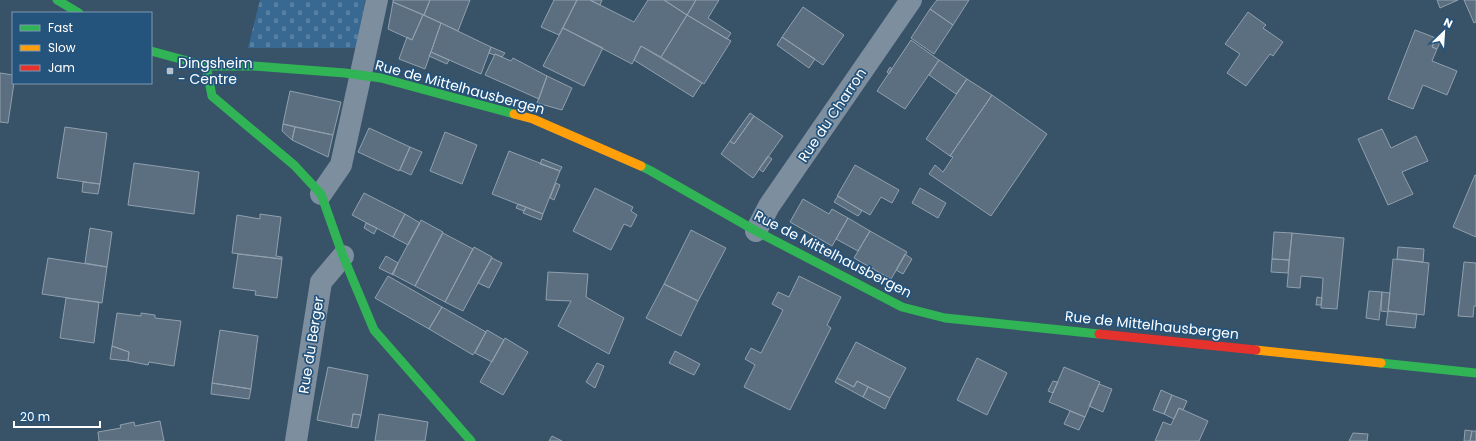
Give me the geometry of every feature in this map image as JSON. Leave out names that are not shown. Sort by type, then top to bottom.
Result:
[{"type":"street","points":[[57,0],[77,12]]},
{"type":"street","points":[[321,194],[341,165],[377,0]]},
{"type":"street","name":"Rue du Charron","points":[[756,231],[769,206],[911,0]]},
{"type":"street","name":"Rue de Mittelhausbergen","points":[[152,51],[206,66],[253,66],[345,73],[381,78],[533,119],[651,171],[756,231],[902,307],[945,318],[1476,373]]},
{"type":"street","points":[[206,66],[212,96],[294,165],[321,194],[343,256],[374,330],[471,441]]},
{"type":"street","name":"Rue du Berger","points":[[296,441],[321,282],[343,256]]},
{"type":"green space","points":[[260,0],[365,0],[356,48],[248,48]]},
{"type":"building","points":[[393,0],[430,0],[424,15],[393,2]]},
{"type":"building","points":[[430,0],[470,0],[458,31],[424,15]]},
{"type":"building","points":[[554,0],[577,0],[559,35],[541,27]]},
{"type":"building","points":[[577,0],[590,0],[634,22],[648,0],[664,0],[687,15],[661,57],[641,46],[632,64],[563,28]]},
{"type":"building","points":[[590,0],[602,0],[600,5]]},
{"type":"building","points":[[664,0],[696,0],[687,15]]},
{"type":"building","points":[[696,0],[719,0],[708,18],[731,33],[727,39],[687,15]]},
{"type":"building","points":[[937,0],[969,0],[953,25],[930,9]]},
{"type":"building","points":[[1437,0],[1458,0],[1440,8]]},
{"type":"building","points":[[1464,0],[1476,0],[1476,22],[1474,23]]},
{"type":"building","points":[[393,2],[423,15],[412,40],[388,29]]},
{"type":"building","points":[[803,7],[844,35],[823,65],[782,37]]},
{"type":"building","points":[[930,9],[953,25],[934,54],[911,38]]},
{"type":"building","points":[[1248,12],[1266,25],[1263,28],[1283,42],[1273,56],[1270,54],[1246,86],[1227,73],[1240,54],[1225,44]]},
{"type":"building","points":[[423,15],[441,23],[425,69],[399,59],[407,37],[412,40]]},
{"type":"building","points":[[687,15],[731,41],[704,84],[661,57]]},
{"type":"building","points":[[441,23],[491,47],[481,74],[431,52]]},
{"type":"building","points":[[563,28],[603,48],[584,86],[543,66]]},
{"type":"building","points":[[1415,30],[1436,38],[1432,47],[1437,49],[1432,61],[1457,71],[1447,95],[1423,85],[1413,109],[1388,99]]},
{"type":"building","points":[[782,37],[815,59],[809,68],[777,45]]},
{"type":"building","points":[[1436,38],[1441,40],[1437,49],[1432,47]]},
{"type":"building","points":[[911,40],[939,60],[905,109],[877,91]]},
{"type":"building","points":[[641,46],[702,83],[693,97],[634,60]]},
{"type":"building","points":[[491,47],[505,53],[502,57],[489,53]]},
{"type":"building","points":[[431,52],[449,60],[447,64],[429,56]]},
{"type":"building","points":[[495,54],[511,61],[513,58],[547,76],[539,99],[485,75]]},
{"type":"building","points":[[939,60],[967,79],[956,94],[929,75]]},
{"type":"building","points":[[890,67],[892,69],[889,74],[887,72]]},
{"type":"building","points":[[0,73],[12,75],[12,84],[14,84],[8,123],[0,122]]},
{"type":"building","points":[[547,76],[572,88],[562,110],[537,103]]},
{"type":"building","points":[[967,79],[992,95],[950,156],[926,139]]},
{"type":"building","points":[[290,91],[341,102],[333,135],[283,124]]},
{"type":"building","points":[[992,95],[1047,134],[991,216],[929,174],[935,165],[943,172],[953,157],[950,156]]},
{"type":"building","points":[[750,113],[754,116],[734,144],[730,141]]},
{"type":"building","points":[[754,116],[783,136],[753,178],[721,154],[730,141],[734,144]]},
{"type":"building","points":[[283,124],[295,127],[292,140],[282,131]]},
{"type":"building","points":[[65,127],[107,133],[100,184],[57,178]]},
{"type":"building","points":[[295,127],[333,135],[328,157],[292,140]]},
{"type":"building","points":[[369,128],[410,147],[399,171],[358,152]]},
{"type":"building","points":[[1382,129],[1391,148],[1416,136],[1428,161],[1402,172],[1413,194],[1388,205],[1358,139]]},
{"type":"building","points":[[445,132],[477,145],[462,184],[430,171]]},
{"type":"building","points":[[410,147],[422,152],[411,175],[400,170]]},
{"type":"building","points":[[509,151],[560,171],[543,214],[492,194]]},
{"type":"building","points":[[768,156],[772,159],[763,172],[759,169]]},
{"type":"building","points":[[542,159],[562,167],[560,171],[540,164]]},
{"type":"building","points":[[134,163],[199,172],[194,214],[128,205]]},
{"type":"building","points":[[855,165],[899,190],[892,203],[881,197],[870,215],[837,196]]},
{"type":"building","points":[[1476,175],[1476,237],[1453,227]]},
{"type":"building","points":[[83,182],[100,184],[98,194],[82,192]]},
{"type":"building","points":[[556,183],[560,185],[554,200],[550,198]]},
{"type":"building","points":[[595,188],[633,207],[631,211],[637,215],[631,227],[624,224],[611,250],[573,231]]},
{"type":"building","points":[[920,188],[946,203],[938,218],[912,203]]},
{"type":"building","points":[[364,193],[405,214],[393,237],[352,215]]},
{"type":"building","points":[[838,196],[862,211],[858,216],[834,202]]},
{"type":"building","points":[[803,199],[829,214],[832,209],[848,218],[832,246],[790,222]]},
{"type":"building","points":[[518,204],[526,207],[524,211],[516,208]]},
{"type":"building","points":[[526,207],[543,214],[541,220],[523,213]]},
{"type":"building","points":[[260,214],[281,217],[276,256],[282,257],[282,259],[232,253],[237,215],[260,219]]},
{"type":"building","points":[[405,214],[420,223],[408,245],[393,237]]},
{"type":"building","points":[[848,218],[870,231],[858,251],[836,239]]},
{"type":"building","points":[[421,220],[443,232],[415,286],[392,274]]},
{"type":"building","points":[[366,223],[377,228],[374,234],[364,228]]},
{"type":"building","points":[[90,228],[112,232],[107,267],[85,263]]},
{"type":"building","points":[[691,230],[726,248],[698,301],[664,284]]},
{"type":"building","points":[[870,231],[907,252],[891,279],[854,258]]},
{"type":"building","points":[[1274,232],[1292,233],[1289,260],[1272,259]]},
{"type":"building","points":[[443,233],[473,249],[445,302],[415,286]]},
{"type":"building","points":[[1292,233],[1344,238],[1337,309],[1321,308],[1323,278],[1301,276],[1300,288],[1287,287]]},
{"type":"building","points":[[474,247],[492,257],[463,311],[445,302]]},
{"type":"building","points":[[1398,247],[1424,249],[1423,262],[1397,259]]},
{"type":"building","points":[[238,254],[282,259],[277,298],[255,295],[256,291],[233,288]]},
{"type":"building","points":[[905,254],[912,259],[903,274],[896,270]]},
{"type":"building","points":[[386,256],[398,263],[393,275],[379,268]]},
{"type":"building","points":[[48,258],[107,267],[102,303],[42,294]]},
{"type":"building","points":[[492,258],[502,263],[489,288],[478,283]]},
{"type":"building","points":[[1272,259],[1289,260],[1288,273],[1271,272]]},
{"type":"building","points":[[1393,259],[1429,263],[1424,315],[1388,311]]},
{"type":"building","points":[[1464,262],[1476,263],[1476,306],[1474,306],[1473,317],[1458,316]]},
{"type":"building","points":[[548,272],[588,274],[586,297],[624,318],[609,354],[558,326],[571,301],[546,300]]},
{"type":"building","points":[[388,276],[442,307],[429,329],[375,298]]},
{"type":"building","points":[[799,276],[841,297],[827,325],[831,328],[790,410],[744,387],[755,365],[745,359],[751,348],[761,353],[783,310],[772,304],[778,292],[789,297]]},
{"type":"building","points":[[664,284],[698,301],[681,336],[646,318]]},
{"type":"building","points":[[1369,291],[1382,292],[1379,320],[1366,318]]},
{"type":"building","points":[[1382,292],[1390,293],[1388,312],[1381,311]]},
{"type":"building","points":[[1317,297],[1322,298],[1321,305],[1316,305]]},
{"type":"building","points":[[66,298],[99,302],[94,343],[60,338]]},
{"type":"building","points":[[442,307],[486,332],[473,355],[429,329]]},
{"type":"building","points":[[1388,311],[1417,314],[1415,328],[1386,325]]},
{"type":"building","points":[[117,313],[141,316],[141,313],[155,315],[155,318],[181,321],[174,366],[149,362],[148,365],[128,361],[129,352],[112,346]]},
{"type":"building","points":[[220,330],[258,336],[251,389],[212,383]]},
{"type":"building","points":[[487,330],[504,340],[492,362],[475,353]]},
{"type":"building","points":[[505,338],[528,352],[503,395],[480,382]]},
{"type":"building","points":[[856,342],[906,368],[890,398],[857,381],[854,387],[837,378]]},
{"type":"building","points":[[112,346],[129,352],[128,361],[110,359]]},
{"type":"building","points":[[675,351],[700,364],[694,375],[669,363]]},
{"type":"building","points":[[977,358],[1007,373],[987,415],[957,400]]},
{"type":"building","points":[[597,363],[604,366],[595,388],[586,382]]},
{"type":"building","points":[[328,367],[368,375],[361,415],[353,414],[351,427],[317,420]]},
{"type":"building","points":[[1064,367],[1100,382],[1085,417],[1049,402]]},
{"type":"building","points":[[837,378],[854,387],[857,381],[868,387],[863,397],[835,382]]},
{"type":"building","points":[[1053,381],[1058,382],[1053,393],[1048,391]]},
{"type":"building","points":[[212,383],[251,389],[249,399],[211,394]]},
{"type":"building","points":[[1099,384],[1112,389],[1103,412],[1089,406]]},
{"type":"building","points":[[868,387],[890,398],[885,409],[863,397]]},
{"type":"building","points":[[1161,390],[1172,395],[1164,414],[1153,410]]},
{"type":"building","points":[[1172,395],[1187,401],[1183,410],[1179,408],[1174,419],[1164,414]]},
{"type":"building","points":[[1179,408],[1208,421],[1199,441],[1155,441],[1163,422],[1171,425]]},
{"type":"building","points":[[1070,411],[1085,417],[1079,430],[1064,424]]},
{"type":"building","points":[[353,414],[361,415],[358,428],[351,427]]},
{"type":"building","points":[[379,414],[428,422],[425,441],[375,441]]},
{"type":"building","points":[[160,421],[164,441],[99,441],[98,432],[121,428],[120,425],[134,422],[135,426]]},
{"type":"building","points":[[1465,430],[1472,431],[1470,441],[1464,441]]},
{"type":"building","points":[[1472,431],[1476,431],[1476,441],[1470,441]]},
{"type":"building","points":[[1353,433],[1368,434],[1367,441],[1349,441]]},
{"type":"building","points":[[552,436],[562,441],[549,441]]},
{"type":"traffic: fast","points":[[57,0],[77,12]]},
{"type":"traffic: fast","points":[[152,51],[206,66],[253,66],[345,73],[381,78],[514,114]]},
{"type":"traffic: fast","points":[[206,66],[212,96],[294,165],[321,194],[343,256],[374,330],[471,441]]},
{"type":"traffic: fast","points":[[641,166],[756,231],[902,307],[945,318],[1099,334]]},
{"type":"traffic: fast","points":[[1381,363],[1476,373]]},
{"type":"traffic: slow","points":[[514,114],[533,119],[641,166]]},
{"type":"traffic: slow","points":[[1256,350],[1381,363]]},
{"type":"traffic: jam","points":[[1099,334],[1256,350]]},
{"type":"place","name":"Dingsheim - Centre","points":[[170,71]]}]
